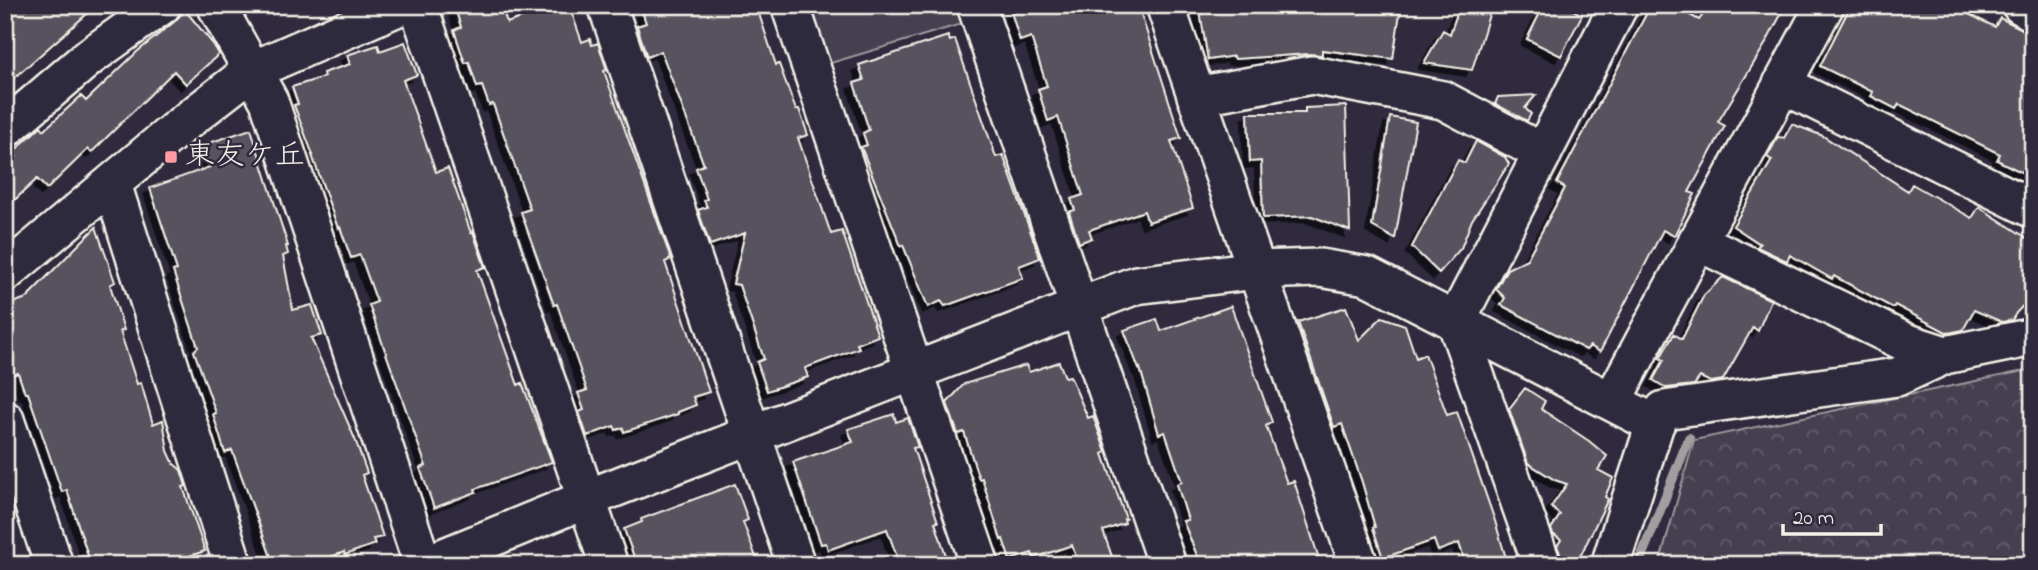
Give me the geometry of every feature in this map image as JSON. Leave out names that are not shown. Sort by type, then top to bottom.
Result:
[{"type":"street","points":[[5,129],[88,58],[162,5]]},
{"type":"street","points":[[216,5],[268,101],[424,565],[751,434],[1136,285],[1257,270],[1320,268],[1367,276],[1656,424]]},
{"type":"street","points":[[5,272],[174,131],[251,71],[402,5]]},
{"type":"street","points":[[418,5],[609,565]]},
{"type":"street","points":[[607,5],[796,565]]},
{"type":"street","points":[[790,5],[980,565]]},
{"type":"street","points":[[975,5],[1167,565]]},
{"type":"street","points":[[1165,5],[1359,565]]},
{"type":"street","points":[[1542,565],[1456,321],[1619,5]]},
{"type":"street","points":[[1612,401],[1825,5]]},
{"type":"street","points":[[2021,5],[2033,12]]},
{"type":"street","points":[[1196,96],[1312,75],[1443,100],[1543,153]]},
{"type":"street","points":[[1782,84],[2033,209]]},
{"type":"street","points":[[112,184],[233,565]]},
{"type":"street","points":[[1697,241],[1905,342],[1945,355]]},
{"type":"street","points":[[1610,565],[1656,424],[1664,410],[1897,377],[1945,355],[2033,337]]},
{"type":"street","points":[[5,420],[54,565]]},
{"type":"green space","points":[[804,5],[962,5],[968,22],[824,65]]},
{"type":"green space","points":[[2033,369],[2033,565],[1659,565],[1694,440]]},
{"type":"building","points":[[5,5],[97,5],[5,86]]},
{"type":"building","points":[[454,5],[501,5],[507,23],[557,5],[569,5],[582,42],[590,39],[592,45],[598,43],[607,70],[604,71],[671,259],[665,262],[709,392],[693,397],[696,405],[678,414],[624,432],[623,428],[616,430],[614,426],[587,436],[579,412],[584,410],[578,393],[587,390],[521,212],[530,209],[493,104],[489,105],[482,86],[477,87],[469,62],[465,63],[454,30],[461,27]]},
{"type":"building","points":[[640,5],[756,5],[776,65],[779,64],[808,135],[798,138],[831,234],[842,231],[878,336],[857,344],[859,348],[805,368],[808,377],[767,391],[757,362],[764,359],[739,285],[733,284],[745,233],[710,245],[698,210],[707,207],[704,200],[707,199],[696,168],[704,165],[661,51],[647,57],[637,26],[646,23]]},
{"type":"building","points":[[1009,5],[1138,5],[1181,138],[1171,141],[1193,208],[1148,222],[1144,211],[1089,230],[1092,238],[1079,243],[1069,212],[1075,210],[1071,199],[1083,195],[1058,117],[1048,121],[1038,89],[1047,86],[1031,37],[1020,41]]},
{"type":"building","points":[[1199,5],[1233,5],[1234,8],[1268,5],[1269,10],[1357,7],[1400,13],[1393,59],[1322,50],[1322,55],[1235,59],[1234,56],[1208,60]]},
{"type":"building","points":[[1460,5],[1492,5],[1472,70],[1424,63],[1443,30],[1450,34]]},
{"type":"building","points":[[1544,5],[1564,5],[1582,15],[1561,56],[1527,39]]},
{"type":"building","points":[[1651,5],[1671,5],[1699,20],[1710,5],[1786,5],[1718,122],[1725,126],[1689,192],[1695,194],[1674,236],[1663,230],[1600,352],[1590,346],[1586,350],[1501,305],[1505,298],[1496,289],[1507,269],[1527,259],[1565,188],[1557,183]]},
{"type":"building","points":[[1851,5],[1950,5],[1995,27],[2000,18],[2033,34],[2033,178],[1997,160],[2000,154],[1899,104],[1896,109],[1871,96],[1873,92],[1820,66]]},
{"type":"building","points":[[185,10],[219,54],[186,84],[174,71],[92,152],[88,149],[47,189],[37,179],[5,209],[5,168],[16,157],[12,153],[41,126],[44,130],[81,96],[86,101]]},
{"type":"building","points":[[948,36],[950,41],[955,39],[996,157],[1003,155],[1040,258],[1019,266],[1023,278],[945,306],[941,301],[928,307],[861,147],[867,145],[863,133],[869,130],[854,83],[864,80],[859,65]]},
{"type":"building","points":[[405,42],[417,75],[403,80],[436,172],[448,168],[471,233],[473,232],[485,267],[477,270],[518,385],[522,383],[552,462],[475,489],[476,492],[434,508],[420,468],[426,466],[369,305],[377,302],[360,255],[351,258],[340,227],[338,228],[294,105],[298,104],[292,87],[324,77],[323,73],[350,64],[347,55],[378,45],[380,51]]},
{"type":"building","points":[[1536,95],[1525,108],[1531,114],[1527,121],[1495,104],[1498,97]]},
{"type":"building","points":[[1346,106],[1350,231],[1312,216],[1263,218],[1261,161],[1250,162],[1248,113],[1305,113],[1305,108]]},
{"type":"building","points":[[1390,117],[1416,122],[1395,239],[1372,226]]},
{"type":"building","points":[[1792,124],[1823,136],[1908,191],[1912,184],[1972,218],[1979,207],[2033,242],[2033,295],[2012,320],[2002,322],[1974,310],[1963,330],[1948,333],[1895,305],[1893,308],[1834,276],[1832,279],[1790,255],[1787,261],[1757,247],[1760,244],[1733,226],[1772,160],[1767,157],[1778,137],[1784,138]]},
{"type":"building","points":[[251,129],[288,246],[288,254],[283,256],[293,310],[312,305],[322,335],[311,338],[355,439],[367,473],[362,475],[383,537],[373,539],[375,544],[308,565],[303,558],[274,565],[232,450],[225,453],[213,414],[216,413],[194,351],[198,347],[173,271],[177,270],[150,188],[210,167],[203,145]]},
{"type":"building","points":[[1476,141],[1505,157],[1509,164],[1472,220],[1461,248],[1439,273],[1412,247],[1458,160],[1465,163]]},
{"type":"building","points":[[96,227],[115,282],[110,285],[124,330],[120,331],[137,384],[141,383],[153,424],[163,420],[168,451],[174,464],[181,470],[186,486],[183,487],[205,551],[161,565],[91,565],[67,490],[62,492],[28,393],[25,393],[18,373],[5,377],[5,364],[13,352],[5,331],[5,306],[29,297]]},
{"type":"building","points":[[1723,277],[1771,300],[1758,331],[1753,327],[1723,380],[1711,382],[1700,377],[1694,385],[1666,388],[1653,380],[1664,360],[1660,358],[1674,334],[1682,339],[1704,295]]},
{"type":"building","points":[[1231,306],[1272,422],[1266,426],[1287,483],[1294,481],[1321,565],[1201,565],[1183,521],[1188,520],[1177,484],[1182,482],[1165,432],[1159,434],[1140,368],[1124,330],[1157,319],[1161,331]]},
{"type":"building","points":[[1346,307],[1359,340],[1382,317],[1405,325],[1416,358],[1425,354],[1447,415],[1457,412],[1508,565],[1466,565],[1459,543],[1438,551],[1434,540],[1383,558],[1362,482],[1342,424],[1334,427],[1298,322]]},
{"type":"building","points":[[1059,362],[1065,377],[1070,376],[1088,418],[1093,416],[1126,519],[1125,523],[1103,531],[1115,565],[1079,565],[1072,545],[1034,558],[1032,553],[1010,560],[964,432],[958,434],[947,403],[964,384],[1026,365],[1029,372]]},
{"type":"building","points":[[1525,388],[1545,401],[1541,409],[1607,456],[1598,470],[1613,478],[1605,497],[1608,499],[1576,565],[1562,558],[1557,546],[1561,540],[1551,529],[1560,515],[1551,507],[1567,484],[1555,480],[1528,463],[1509,409]]},
{"type":"building","points":[[894,414],[896,422],[908,418],[918,447],[913,448],[938,522],[935,522],[949,565],[900,565],[887,529],[828,550],[826,543],[821,544],[793,462],[853,442],[848,429]]},
{"type":"building","points":[[735,484],[748,520],[743,522],[757,560],[740,565],[637,565],[624,529],[642,522],[641,519]]},
{"type":"waterway","points":[[1638,565],[1689,438]]},
{"type":"place","name":"東友ケ丘","points":[[171,157]]}]
